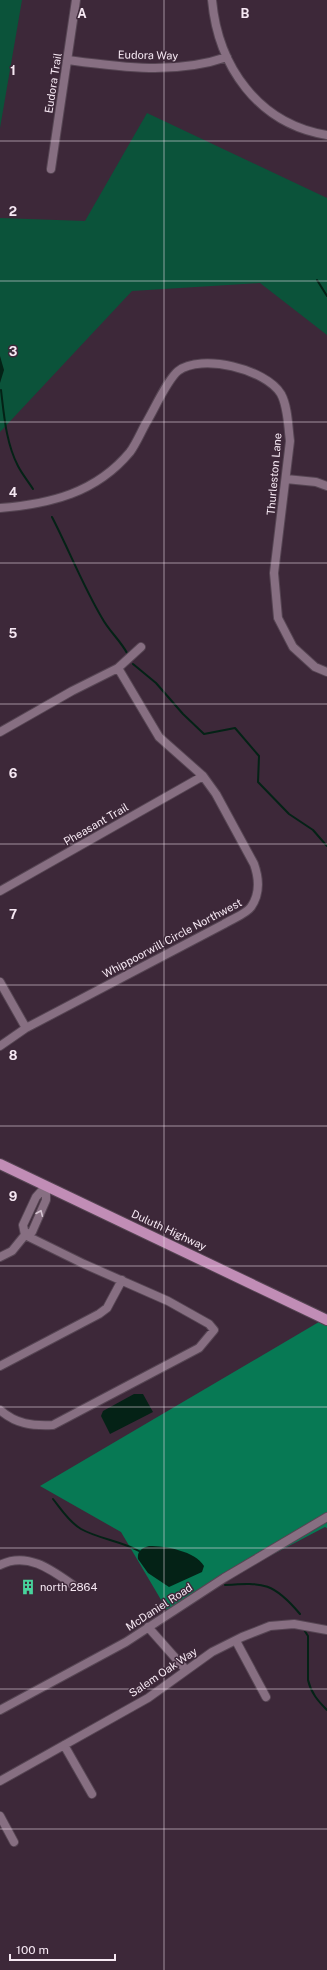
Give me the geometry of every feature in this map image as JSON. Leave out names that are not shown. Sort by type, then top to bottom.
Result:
[{"type":"main road","name":"Duluth Highway","points":[[0,1164],[327,1320]]},
{"type":"street","name":"Eudora Trail","points":[[51,169],[76,0]]},
{"type":"street","points":[[212,0],[214,22],[227,57],[240,81],[258,103],[273,114],[300,128],[327,134]]},
{"type":"street","name":"Eudora Way","points":[[68,60],[123,68],[177,68],[210,63],[227,57]]},
{"type":"street","name":"Thurleston Lane","points":[[0,508],[36,505],[68,496],[94,483],[109,473],[130,451],[163,394],[178,372],[195,363],[222,364],[240,368],[273,385],[280,393],[286,410],[290,441],[274,573],[278,618],[293,648],[315,667],[327,672]]},
{"type":"street","points":[[286,479],[316,482],[327,486]]},
{"type":"street","points":[[0,732],[72,691],[118,668],[141,647]]},
{"type":"street","name":"Whippoorwill Circle Northwest","points":[[0,1046],[26,1028],[224,924],[251,908],[258,889],[258,876],[254,864],[226,810],[203,776],[159,737],[118,668]]},
{"type":"street","name":"Pheasant Trail","points":[[0,891],[203,776]]},
{"type":"street","points":[[0,982],[26,1028]]},
{"type":"street","points":[[25,1235],[23,1225],[36,1197],[46,1186]]},
{"type":"street","points":[[0,1256],[12,1251],[25,1235]]},
{"type":"street","points":[[0,1410],[11,1420],[36,1426],[53,1425],[199,1348],[214,1330],[209,1324],[168,1301],[84,1264],[25,1235]]},
{"type":"street","points":[[0,1366],[107,1308],[122,1280]]},
{"type":"street","name":"McDaniel Road","points":[[0,1710],[126,1642],[148,1626],[327,1516]]},
{"type":"street","points":[[0,1565],[7,1561],[30,1560],[52,1570],[73,1584]]},
{"type":"street","name":"Salem Oak Way","points":[[0,1780],[148,1698],[212,1652],[270,1626],[294,1624],[327,1630]]},
{"type":"street","points":[[148,1626],[186,1670]]},
{"type":"street","points":[[236,1641],[266,1696]]},
{"type":"street","points":[[64,1745],[92,1794]]},
{"type":"street","points":[[0,1816],[14,1842]]},
{"type":"green space","points":[[0,0],[22,0],[0,128]]},
{"type":"green space","points":[[147,113],[327,198],[327,335],[260,283],[132,291],[0,432],[0,218],[85,221]]},
{"type":"green space","points":[[324,1319],[327,1320],[327,1528],[325,1527],[167,1610],[121,1532],[40,1486]]},
{"type":"shaded area","points":[[0,356],[4,370],[0,383]]},
{"type":"shaded area","points":[[134,1394],[143,1394],[153,1412],[110,1434],[101,1416],[103,1411]]},
{"type":"shaded area","points":[[149,1546],[172,1548],[187,1553],[200,1561],[204,1566],[202,1572],[169,1587],[148,1573],[138,1559],[140,1550]]},
{"type":"waterway","points":[[317,280],[327,296]]},
{"type":"waterway","points":[[1,390],[6,429],[11,448],[20,469],[33,489]]},
{"type":"waterway","points":[[52,517],[95,606],[105,623],[127,653]]},
{"type":"waterway","points":[[133,664],[156,683],[183,714],[204,734],[235,728],[259,756],[258,782],[289,814],[313,830],[327,846]]},
{"type":"waterway","points":[[53,1499],[69,1519],[81,1529],[139,1551]]},
{"type":"waterway","points":[[225,1585],[250,1584],[275,1590],[283,1596],[300,1614]]},
{"type":"waterway","points":[[303,1628],[308,1636],[309,1685],[315,1696],[327,1710]]},
{"type":"place","name":"north 2864","points":[[28,1587]]}]
